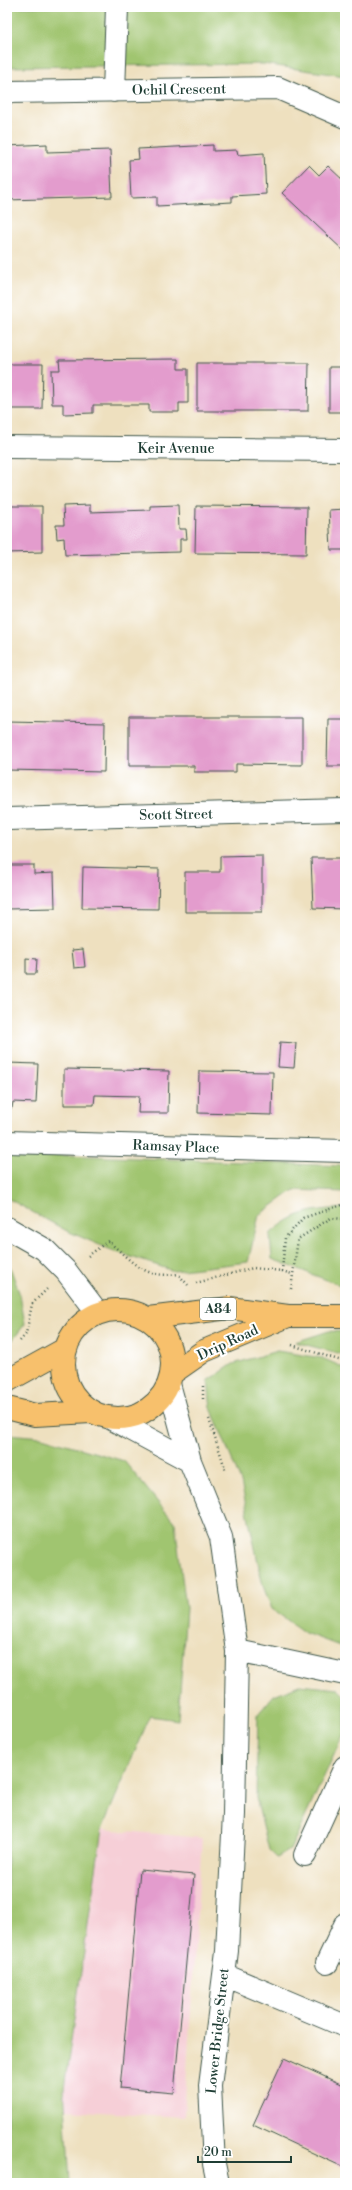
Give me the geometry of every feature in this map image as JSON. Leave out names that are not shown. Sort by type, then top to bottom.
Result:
[{"type":"main road","name":"Drip Road","points":[[148,1318],[230,1308],[288,1316],[345,1316]]},
{"type":"main road","points":[[7,1408],[35,1415],[91,1412],[112,1419],[135,1416],[157,1403],[170,1379],[173,1364],[166,1337],[148,1318],[119,1309],[98,1313],[76,1329],[65,1349],[64,1371],[72,1394],[91,1412]]},
{"type":"main road","name":"Drip Road","points":[[170,1379],[204,1351],[288,1316]]},
{"type":"main road","points":[[7,1381],[65,1349]]},
{"type":"street","points":[[114,91],[117,7]]},
{"type":"street","name":"Ochil Crescent","points":[[7,92],[278,88],[345,117]]},
{"type":"street","name":"Keir Avenue","points":[[7,447],[345,450]]},
{"type":"street","name":"Scott Street","points":[[7,818],[345,810]]},
{"type":"street","name":"Ramsay Place","points":[[7,1142],[345,1151]]},
{"type":"street","points":[[7,1228],[44,1249],[66,1271],[98,1313]]},
{"type":"street","name":"Lower Bridge Street","points":[[170,1379],[190,1461],[221,1537],[237,1651],[234,1814],[227,1950],[210,2086],[214,2164],[218,2183]]},
{"type":"street","points":[[112,1419],[190,1461]]},
{"type":"street","points":[[237,1651],[345,1674]]},
{"type":"street","points":[[305,1855],[344,1773]]},
{"type":"street","points":[[327,1963],[345,1925]]},
{"type":"street","points":[[224,1975],[345,2026]]},
{"type":"path","points":[[282,1271],[285,1238],[299,1223],[304,1218],[345,1204]]},
{"type":"path","points":[[17,1345],[26,1334],[32,1304],[66,1271],[108,1241],[146,1273],[166,1276],[178,1274],[187,1285],[253,1268],[282,1271],[292,1274]]},
{"type":"path","points":[[291,1344],[345,1362]]},
{"type":"shaded area","points":[[102,1829],[202,1838],[184,2117],[66,2110],[64,2088]]},
{"type":"green space","points":[[7,7],[345,7],[345,76],[263,64],[7,67]]},
{"type":"green space","points":[[7,1153],[345,1166],[345,1192],[294,1190],[259,1215],[248,1262],[174,1271],[116,1252],[67,1231],[7,1198]]},
{"type":"green space","points":[[345,1208],[345,1287],[272,1259],[270,1234],[279,1226],[296,1216],[305,1213]]},
{"type":"green space","points":[[7,1265],[10,1267],[20,1295],[25,1324],[7,1347]]},
{"type":"green space","points":[[329,1331],[345,1332],[345,1355],[295,1342]]},
{"type":"green space","points":[[277,1351],[322,1358],[345,1368],[345,1648],[305,1633],[272,1609],[263,1586],[241,1482],[211,1408],[208,1381],[233,1364]]},
{"type":"green space","points":[[7,1434],[42,1437],[124,1461],[175,1523],[186,1608],[178,1720],[150,1716],[102,1829],[64,2088],[70,2183],[7,2183]]},
{"type":"green space","points":[[299,1685],[338,1689],[345,1696],[345,1731],[290,1850],[277,1858],[269,1850],[256,1798],[258,1714],[274,1695]]},
{"type":"building","points":[[47,144],[47,152],[110,150],[112,197],[7,200],[7,146]]},
{"type":"building","points":[[213,145],[213,151],[237,150],[238,155],[264,153],[266,194],[232,196],[232,202],[157,206],[157,197],[131,198],[129,160],[139,159],[138,149]]},
{"type":"building","points":[[309,165],[319,175],[328,166],[345,182],[345,252],[282,193]]},
{"type":"building","points":[[178,359],[178,369],[188,369],[188,403],[179,403],[179,412],[149,412],[149,405],[93,405],[93,413],[63,414],[63,404],[52,404],[51,370],[60,370],[59,360]]},
{"type":"building","points":[[197,363],[309,363],[308,411],[197,411]]},
{"type":"building","points":[[7,364],[43,364],[42,409],[7,409]]},
{"type":"building","points":[[329,367],[345,367],[345,412],[329,412]]},
{"type":"building","points":[[90,505],[90,512],[150,510],[150,506],[178,505],[179,529],[186,529],[187,539],[180,539],[180,552],[65,555],[64,538],[57,539],[56,525],[64,525],[63,506]]},
{"type":"building","points":[[7,506],[42,506],[42,552],[7,553]]},
{"type":"building","points":[[196,506],[307,507],[306,554],[195,553]]},
{"type":"building","points":[[345,509],[345,550],[331,550],[329,510]]},
{"type":"building","points":[[129,717],[302,717],[302,765],[236,764],[236,772],[194,772],[194,766],[129,766]]},
{"type":"building","points":[[328,719],[345,719],[345,766],[327,766]]},
{"type":"building","points":[[7,721],[105,723],[104,772],[7,770]]},
{"type":"building","points":[[262,855],[262,912],[185,912],[185,872],[220,872],[220,856]]},
{"type":"building","points":[[311,858],[345,858],[345,909],[313,908]]},
{"type":"building","points":[[7,865],[34,865],[34,874],[54,873],[55,908],[7,909]]},
{"type":"building","points":[[83,867],[159,869],[158,909],[82,908]]},
{"type":"building","points":[[83,949],[85,967],[74,968],[72,950]]},
{"type":"building","points":[[26,958],[37,959],[36,974],[26,974]]},
{"type":"building","points":[[280,1042],[296,1043],[294,1068],[278,1067]]},
{"type":"building","points":[[7,1063],[38,1064],[36,1103],[13,1102],[12,1108],[7,1108]]},
{"type":"building","points":[[64,1069],[169,1071],[168,1113],[138,1113],[139,1096],[95,1095],[94,1105],[64,1105]]},
{"type":"building","points":[[199,1071],[273,1072],[272,1115],[198,1113]]},
{"type":"building","points":[[140,1870],[194,1875],[174,2093],[120,2088]]},
{"type":"building","points":[[284,2058],[345,2086],[345,2168],[253,2125]]}]
